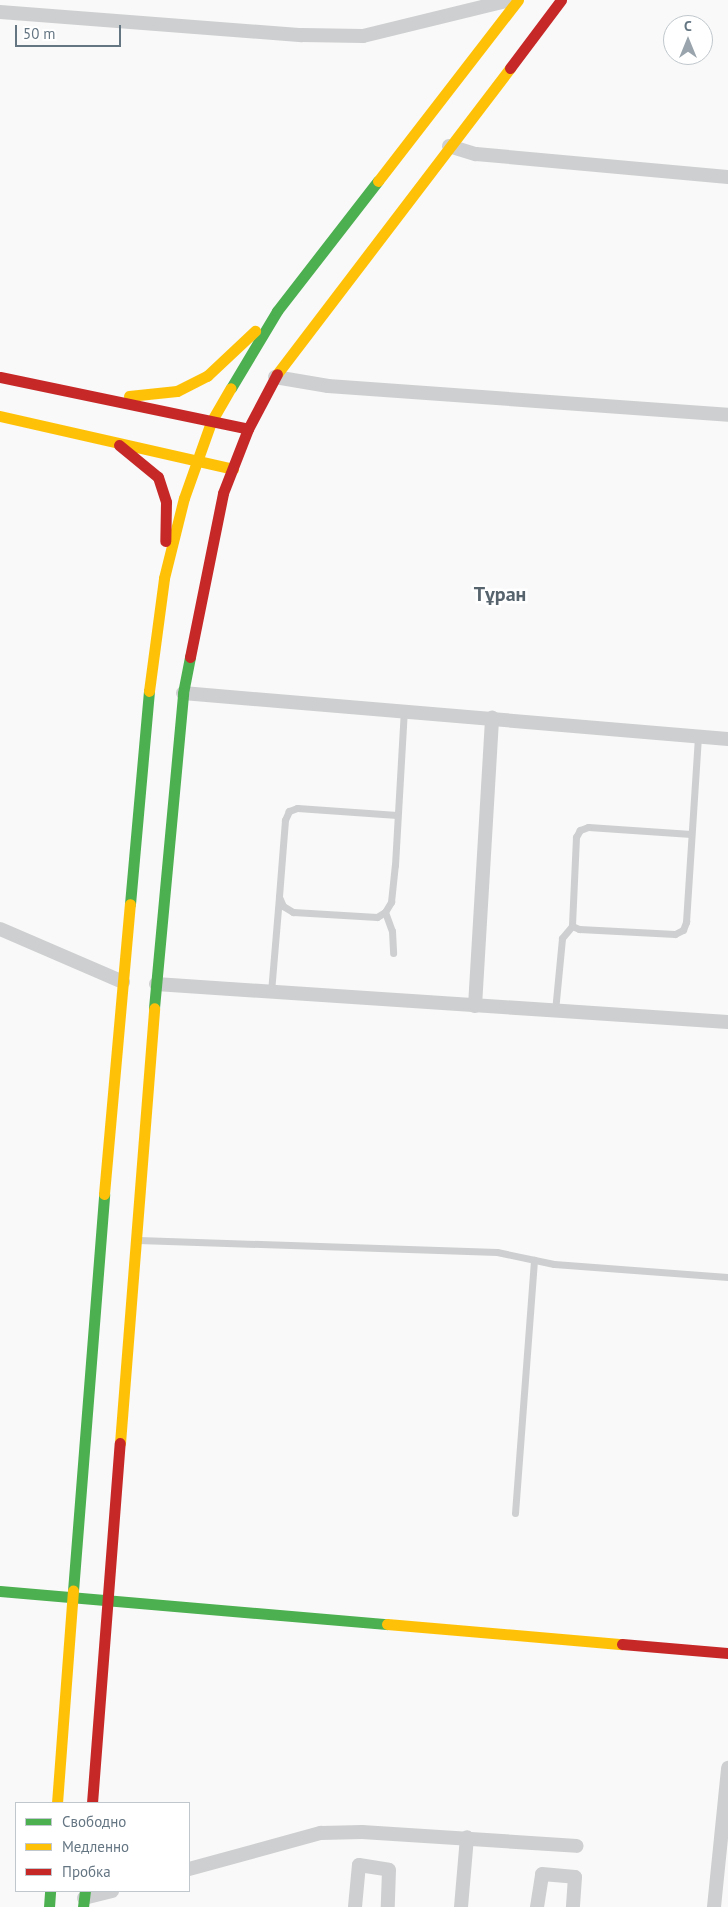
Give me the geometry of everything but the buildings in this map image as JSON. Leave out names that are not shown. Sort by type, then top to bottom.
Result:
[{"type":"street","points":[[0,12],[302,35],[363,36],[511,0]]},
{"type":"street","points":[[164,578],[195,460],[210,422],[226,391],[277,311],[518,0]]},
{"type":"street","points":[[92,1802],[110,1599],[156,984],[184,693],[224,493],[248,429],[275,376],[561,0]]},
{"type":"street","points":[[449,146],[476,154],[728,176]]},
{"type":"street","points":[[86,394],[154,396],[177,391],[207,376],[277,311]]},
{"type":"street","points":[[275,376],[328,386],[728,414]]},
{"type":"street","points":[[0,377],[248,429]]},
{"type":"street","points":[[0,416],[111,439],[233,469]]},
{"type":"street","points":[[57,1802],[72,1628],[101,1231],[150,682],[164,578],[166,502],[158,477],[111,439]]},
{"type":"street","points":[[184,693],[492,717],[728,739]]},
{"type":"street","points":[[475,1006],[492,717]]},
{"type":"street","points":[[0,929],[123,982]]},
{"type":"street","points":[[156,984],[728,1022]]},
{"type":"street","points":[[40,1594],[60,1585],[77,1562]]},
{"type":"street","points":[[0,1591],[728,1653]]},
{"type":"street","points":[[40,1594],[54,1601],[64,1611],[72,1628]]},
{"type":"street","points":[[714,1907],[728,1768]]},
{"type":"street","points":[[190,1870],[321,1833],[467,1837],[577,1846]]},
{"type":"street","points":[[461,1907],[467,1837]]},
{"type":"street","points":[[354,1907],[359,1865],[389,1870],[388,1907]]},
{"type":"street","points":[[537,1907],[542,1874],[575,1877],[573,1907]]},
{"type":"street","points":[[49,1907],[50,1892]]},
{"type":"street","points":[[84,1899],[108,1892]]},
{"type":"lane","points":[[279,897],[283,906],[293,912],[376,917],[385,912],[391,902],[404,710]]},
{"type":"lane","points":[[572,926],[579,929],[675,934],[682,930],[686,922],[698,736]]},
{"type":"lane","points":[[271,992],[284,820],[290,811],[297,808],[397,815]]},
{"type":"lane","points":[[556,1011],[562,938],[572,926],[576,837],[580,830],[588,827],[692,834]]},
{"type":"lane","points":[[385,912],[392,931],[393,953]]},
{"type":"lane","points":[[138,1240],[496,1252],[554,1264],[728,1277]]},
{"type":"lane","points":[[515,1513],[534,1260]]},
{"type":"traffic: fast","points":[[231,388],[277,311],[378,181]]},
{"type":"traffic: fast","points":[[154,1008],[183,693],[190,657]]},
{"type":"traffic: fast","points":[[130,904],[149,691]]},
{"type":"traffic: fast","points":[[73,1591],[104,1194]]},
{"type":"traffic: fast","points":[[0,1591],[387,1624]]},
{"type":"traffic: fast","points":[[49,1907],[50,1892]]},
{"type":"traffic: fast","points":[[83,1907],[85,1892]]},
{"type":"traffic: slow","points":[[378,181],[518,0]]},
{"type":"traffic: slow","points":[[277,374],[510,68]]},
{"type":"traffic: slow","points":[[129,396],[177,391],[207,376],[255,331]]},
{"type":"traffic: slow","points":[[149,691],[164,578],[184,498],[211,422],[231,388]]},
{"type":"traffic: slow","points":[[0,416],[233,469]]},
{"type":"traffic: slow","points":[[104,1194],[130,904]]},
{"type":"traffic: slow","points":[[120,1443],[154,1008]]},
{"type":"traffic: slow","points":[[57,1802],[73,1591]]},
{"type":"traffic: slow","points":[[387,1624],[622,1644]]},
{"type":"traffic: jam","points":[[510,68],[561,0]]},
{"type":"traffic: jam","points":[[190,657],[223,493],[248,429],[277,374]]},
{"type":"traffic: jam","points":[[0,377],[248,429]]},
{"type":"traffic: jam","points":[[119,445],[158,477],[166,502],[165,541]]},
{"type":"traffic: jam","points":[[92,1802],[120,1443]]},
{"type":"traffic: jam","points":[[622,1644],[728,1653]]},
{"type":"district","name":"Тұран","points":[[500,594]]}]
